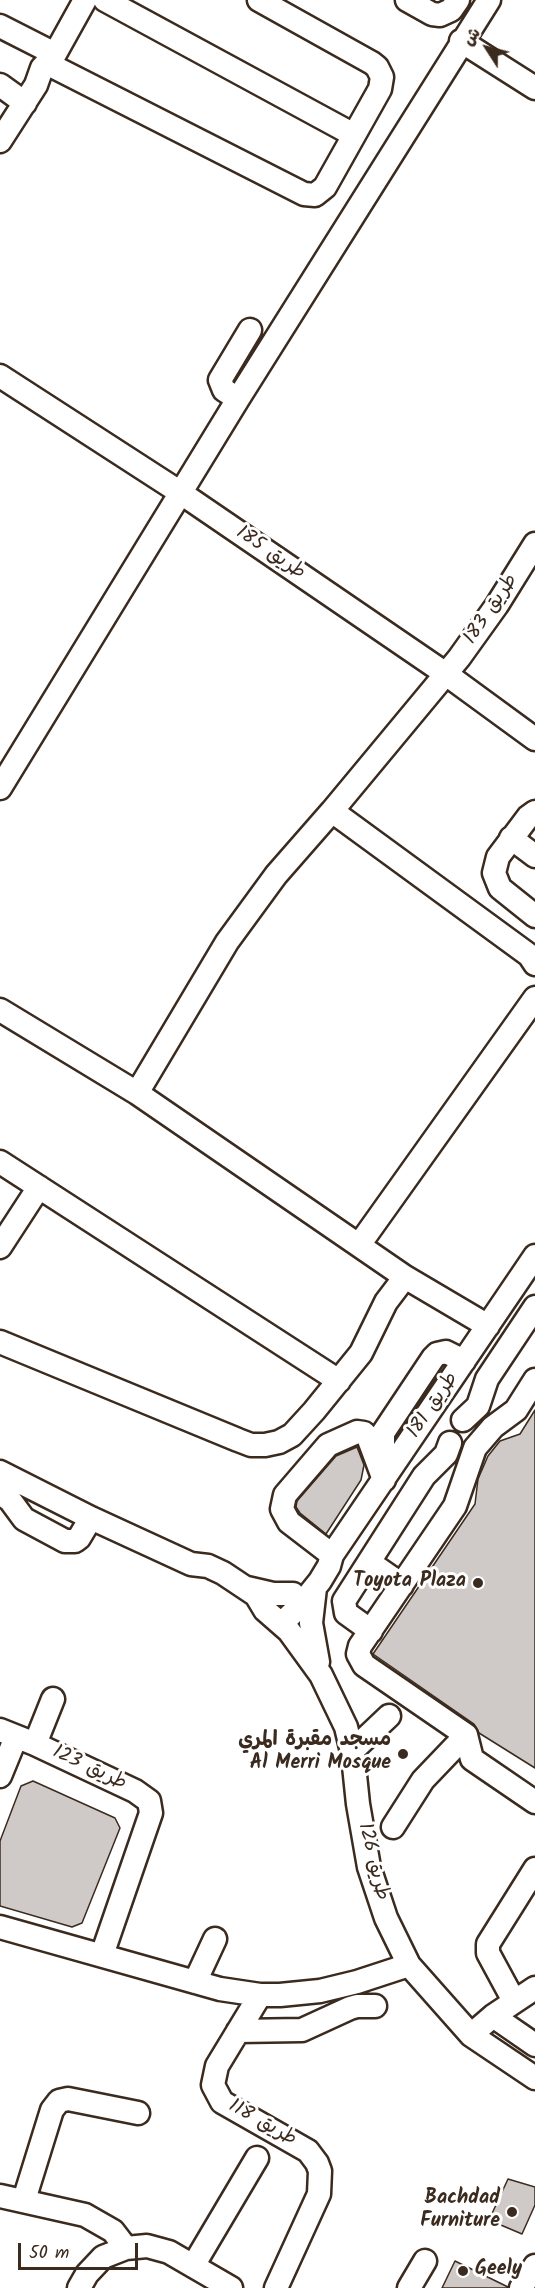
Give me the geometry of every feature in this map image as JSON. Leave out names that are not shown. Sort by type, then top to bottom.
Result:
[{"type":"street","points":[[105,0],[354,135]]},
{"type":"street","points":[[0,26],[55,61],[309,196],[319,194],[382,83],[382,77],[377,67],[259,0]]},
{"type":"street","points":[[407,0],[432,14],[440,15],[451,10],[458,0]]},
{"type":"street","points":[[0,788],[238,399],[489,0]]},
{"type":"street","points":[[0,141],[30,94],[47,78],[81,2]]},
{"type":"street","points":[[462,41],[535,88]]},
{"type":"street","points":[[0,87],[30,94]]},
{"type":"street","points":[[238,399],[224,390],[219,380],[250,330]]},
{"type":"street","name":"طريق 185","points":[[0,375],[181,493],[446,674],[535,739]]},
{"type":"street","name":"طريق 183","points":[[137,1093],[227,942],[276,875],[446,674],[484,623],[535,544]]},
{"type":"street","points":[[332,811],[529,955],[535,964]]},
{"type":"street","points":[[535,812],[511,838],[495,865],[496,881],[505,893],[535,916]]},
{"type":"street","points":[[511,838],[535,856]]},
{"type":"street","points":[[359,1245],[535,998]]},
{"type":"street","points":[[0,1010],[137,1093],[405,1277],[451,1317],[484,1332]]},
{"type":"street","points":[[0,1162],[339,1381]]},
{"type":"street","points":[[0,1247],[39,1187]]},
{"type":"street","name":"طريق 181","points":[[273,1616],[316,1568],[332,1555],[535,1256]]},
{"type":"street","points":[[0,1342],[251,1445],[272,1444],[292,1435],[339,1381],[365,1347],[386,1302],[405,1277]]},
{"type":"street","points":[[463,1420],[478,1406],[487,1379],[535,1307]]},
{"type":"street","points":[[390,1472],[383,1448],[383,1433],[386,1426],[437,1354],[447,1352],[464,1361]]},
{"type":"street","points":[[535,1380],[516,1410],[485,1434],[471,1456],[463,1487],[455,1506],[358,1650],[361,1662],[466,1735],[472,1759],[535,1802]]},
{"type":"street","points":[[437,1402],[485,1434]]},
{"type":"street","points":[[422,1425],[471,1456]]},
{"type":"street","points":[[332,1555],[289,1522],[282,1509],[285,1495],[328,1445],[357,1432],[369,1437],[390,1472]]},
{"type":"street","points":[[371,1631],[346,1613],[343,1605],[424,1476],[446,1454],[450,1443]]},
{"type":"street","name":"طريق 126","points":[[0,1472],[91,1518],[191,1564],[213,1568],[261,1600],[300,1645],[321,1675],[346,1727],[352,1751],[369,1867],[386,1918],[409,1965],[471,2035],[535,2078]]},
{"type":"street","points":[[0,1494],[10,1500],[24,1519],[65,1541],[75,1541],[79,1538],[91,1518]]},
{"type":"street","name":"طريق 181","points":[[273,1616],[315,1588],[329,1566],[332,1555]]},
{"type":"street","points":[[369,1562],[402,1585]]},
{"type":"street","name":"طريق 126","points":[[191,1564],[202,1577],[215,1586],[247,1605],[273,1616]]},
{"type":"street","points":[[246,1588],[273,1594],[293,1594]]},
{"type":"street","points":[[315,1588],[310,1623],[321,1675]]},
{"type":"street","points":[[0,1776],[17,1737],[53,1700]]},
{"type":"street","points":[[352,1751],[389,1716]]},
{"type":"street","points":[[393,1827],[430,1772],[466,1735]]},
{"type":"street","name":"طريق 123","points":[[17,1737],[135,1791],[149,1801],[151,1813],[102,1955]]},
{"type":"street","points":[[514,2001],[488,1953],[488,1944],[528,1897],[535,1869]]},
{"type":"street","points":[[0,1927],[220,1989],[260,1995],[290,1995],[320,1991],[409,1965]]},
{"type":"street","points":[[195,1982],[215,1939]]},
{"type":"street","points":[[471,2035],[492,2016],[535,1988]]},
{"type":"street","name":"طريق 118","points":[[260,1995],[214,2072],[213,2085],[218,2098],[227,2106],[308,2151],[317,2163],[321,2178],[316,2201],[276,2288]]},
{"type":"street","points":[[238,2031],[302,2030],[350,2008],[375,2006]]},
{"type":"street","points":[[492,2016],[535,2045]]},
{"type":"street","points":[[24,2200],[52,2110],[59,2101],[68,2099],[138,2113]]},
{"type":"street","points":[[193,2266],[258,2158]]},
{"type":"street","points":[[0,2196],[95,2219],[113,2231],[126,2248]]},
{"type":"street","points":[[79,2288],[87,2274],[103,2257],[136,2246],[158,2248],[231,2288]]},
{"type":"street","points":[[409,2288],[424,2261]]},
{"type":"street","points":[[521,2288],[535,2266]]},
{"type":"building","name":"Toyota Plaza","points":[[535,1410],[535,1768],[479,1733],[474,1724],[373,1654],[475,1504],[478,1479],[488,1456],[500,1441],[520,1434]]},
{"type":"building","points":[[357,1447],[364,1465],[361,1480],[326,1534],[300,1513],[296,1507],[297,1501],[336,1456]]},
{"type":"building","points":[[33,1781],[115,1818],[120,1828],[82,1923],[72,1927],[0,1906],[0,1841],[21,1786]]},
{"type":"building","name":"Bachdad Furniture","points":[[508,2179],[535,2187],[535,2205],[522,2234],[489,2220]]},
{"type":"building","name":"Geely","points":[[455,2261],[508,2287],[508,2288],[442,2288]]},
{"type":"place","name":"Toyota Plaza","points":[[478,1583]]},
{"type":"place","name":"مسجد مقبرة المري Al Merri Mosque","points":[[403,1754]]},
{"type":"place","name":"Bachdad Furniture","points":[[512,2212]]},
{"type":"place","name":"Geely","points":[[463,2271]]}]
